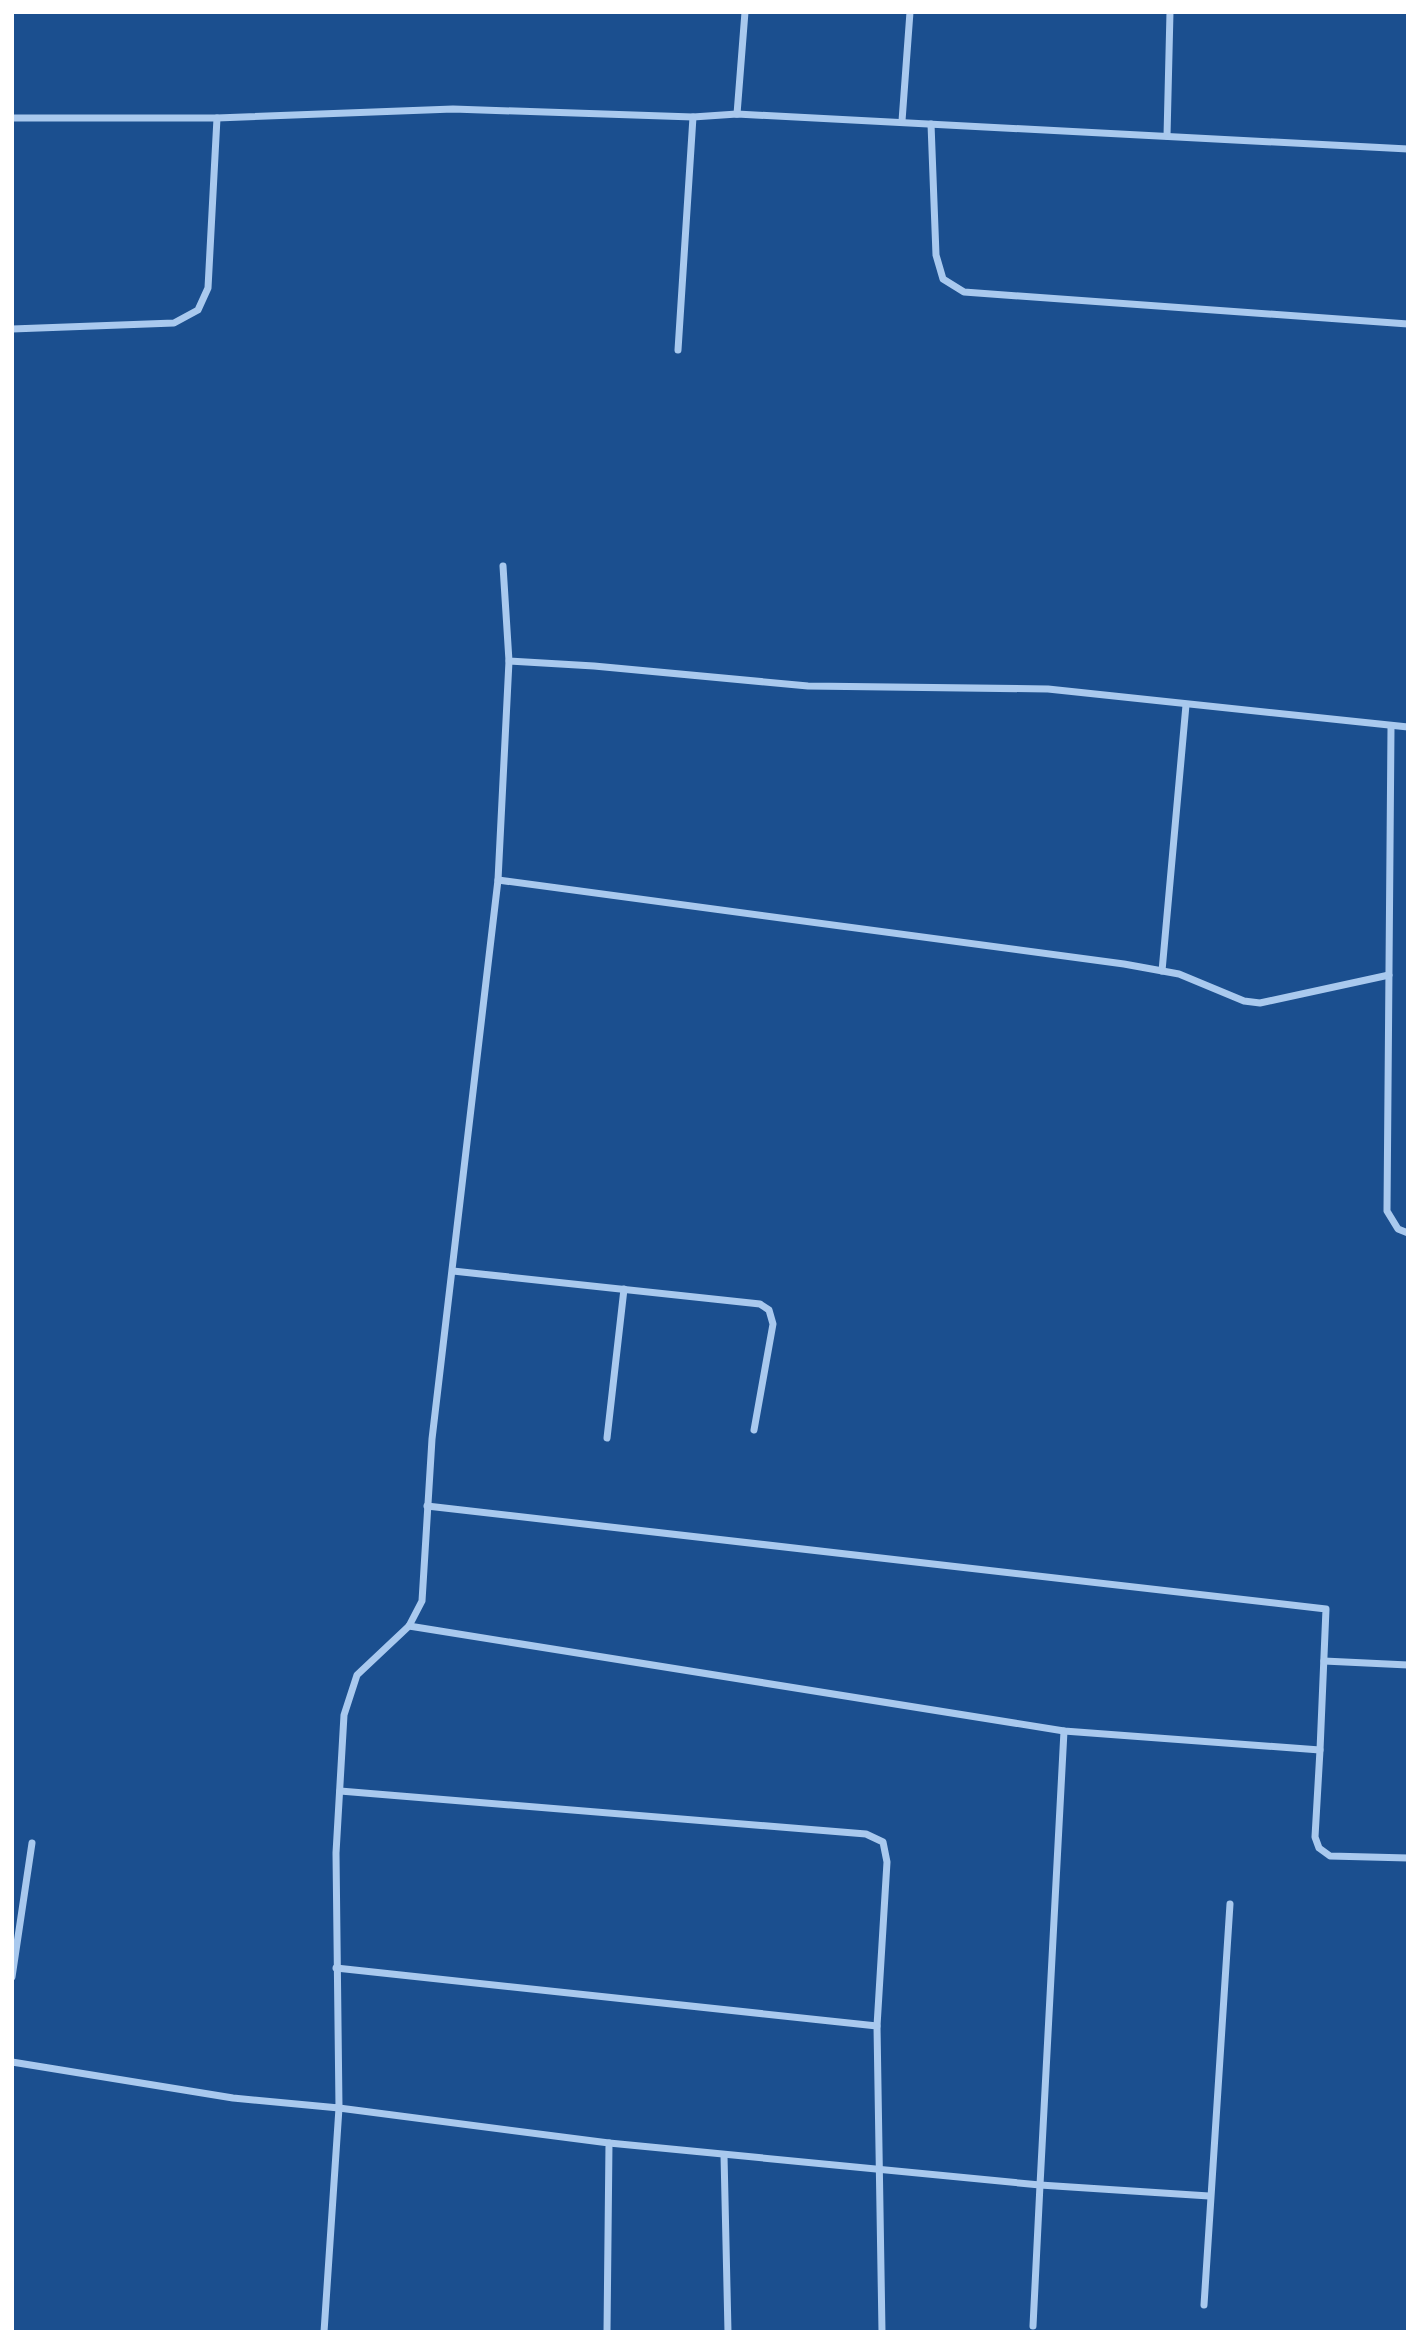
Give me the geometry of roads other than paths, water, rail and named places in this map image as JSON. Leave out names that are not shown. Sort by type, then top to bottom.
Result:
[{"type":"street","points":[[737,114],[745,12]]},
{"type":"street","points":[[902,121],[911,12]]},
{"type":"street","points":[[1167,136],[1170,12]]},
{"type":"street","points":[[12,118],[217,118],[453,109],[693,117],[737,114],[1408,149]]},
{"type":"street","points":[[678,350],[693,117]]},
{"type":"street","points":[[12,329],[174,323],[198,310],[208,288],[217,118]]},
{"type":"street","points":[[931,124],[936,255],[943,279],[964,292],[1408,324]]},
{"type":"street","points":[[324,2332],[339,2108],[336,1968],[344,1715],[357,1675],[408,1626],[422,1601],[432,1439],[498,880],[509,661],[503,566]]},
{"type":"street","points":[[509,661],[808,686],[1048,689],[1408,727]]},
{"type":"street","points":[[1162,971],[1186,705]]},
{"type":"street","points":[[1391,727],[1387,1211],[1398,1229],[1408,1233]]},
{"type":"street","points":[[498,880],[1162,971],[1179,974],[1244,1001],[1260,1003],[1389,975]]},
{"type":"street","points":[[453,1271],[760,1304],[769,1310],[773,1324],[754,1430]]},
{"type":"street","points":[[607,1438],[624,1290]]},
{"type":"street","points":[[427,1506],[1326,1609],[1315,1837],[1319,1848],[1330,1856],[1408,1858]]},
{"type":"street","points":[[408,1626],[1063,1731],[1320,1750]]},
{"type":"street","points":[[1324,1661],[1408,1665]]},
{"type":"street","points":[[1033,2326],[1063,1731]]},
{"type":"street","points":[[340,1791],[866,1834],[883,1842],[887,1862],[877,2026],[882,2332]]},
{"type":"street","points":[[12,1977],[16,1924],[32,1843]]},
{"type":"street","points":[[1204,2305],[1230,1904]]},
{"type":"street","points":[[336,1968],[877,2026]]},
{"type":"street","points":[[12,2062],[233,2098],[339,2108],[609,2143],[878,2171],[1209,2196]]},
{"type":"street","points":[[607,2332],[609,2143]]},
{"type":"street","points":[[724,2155],[727,2332]]}]
